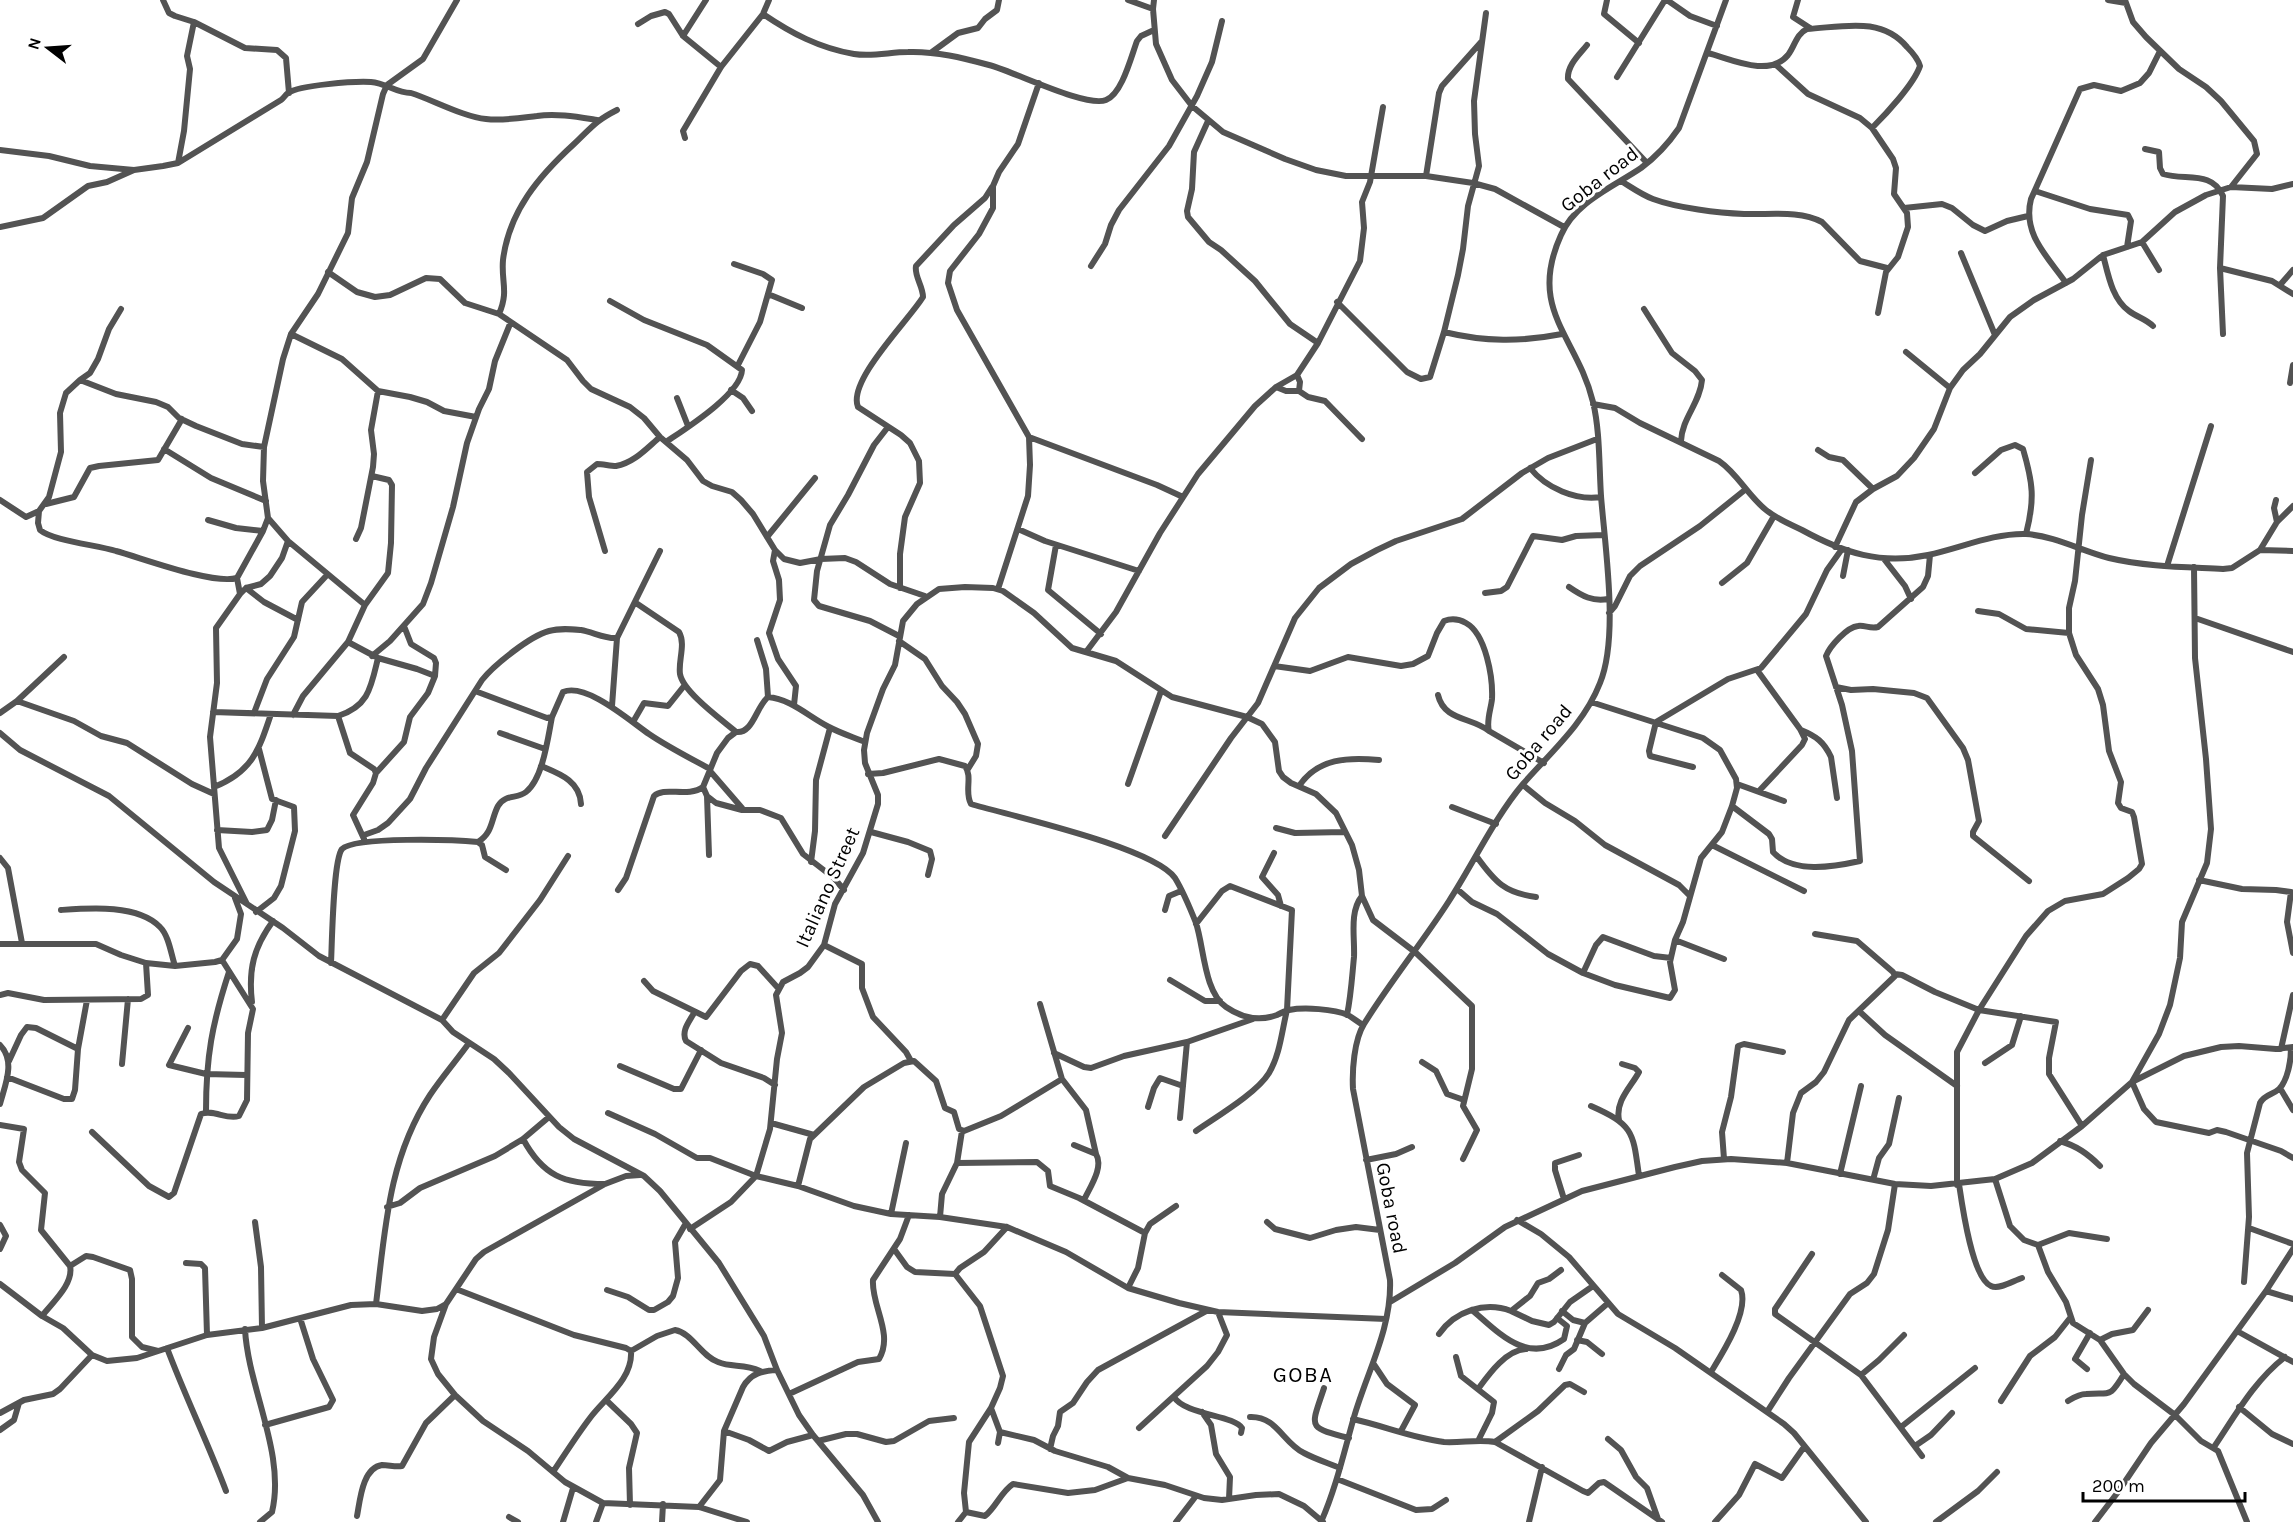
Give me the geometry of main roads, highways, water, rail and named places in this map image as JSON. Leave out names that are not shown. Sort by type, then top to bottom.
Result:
[{"type":"district","name":"GOBA","points":[[1303,1374]]}]
